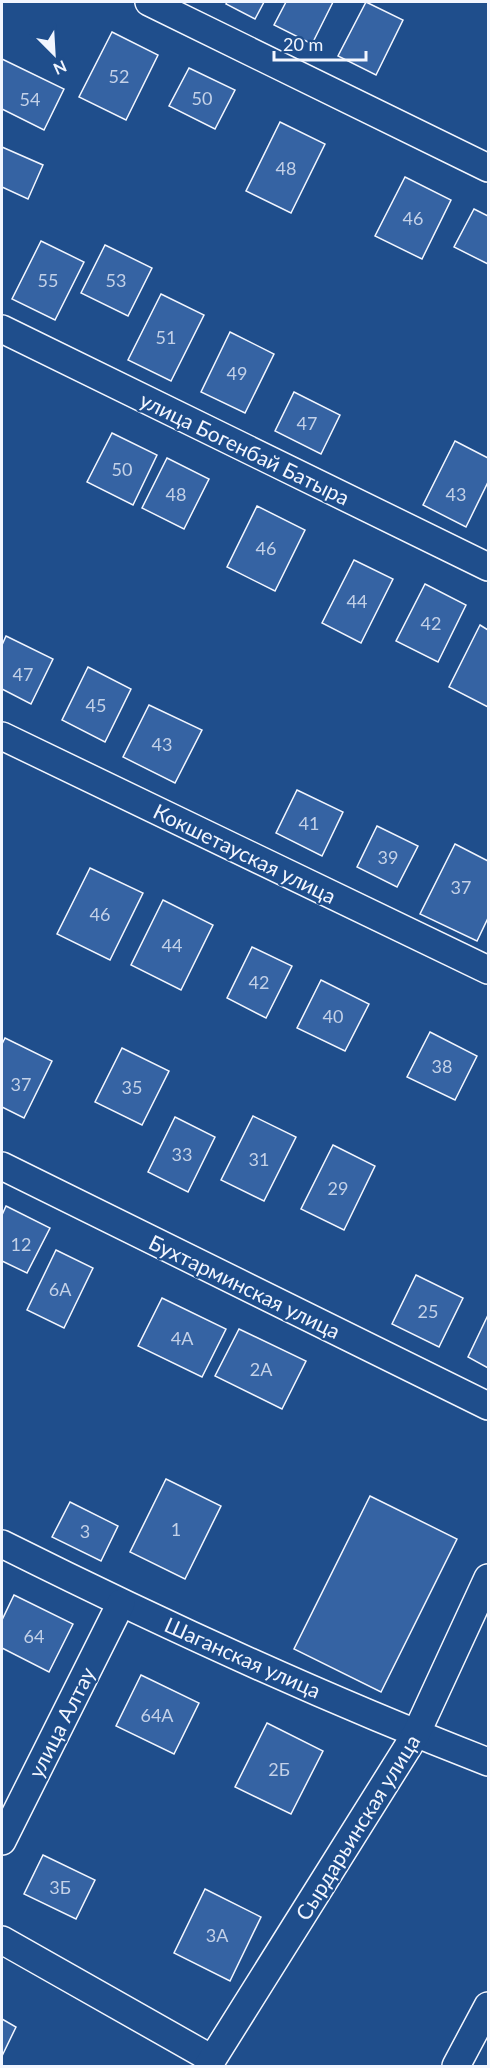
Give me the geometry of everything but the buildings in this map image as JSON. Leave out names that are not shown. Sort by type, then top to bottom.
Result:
[{"type":"street","points":[[149,2],[489,168]]},
{"type":"street","name":"улица Богенбай Батыра","points":[[2,329],[489,567]]},
{"type":"street","name":"Кокшетауская улица","points":[[2,736],[489,970]]},
{"type":"street","name":"Бухтарминская улица","points":[[2,1166],[489,1406]]},
{"type":"street","name":"Шаганская улица","points":[[2,1544],[121,1603],[416,1734],[489,1762]]},
{"type":"street","name":"Сырдарьинская улица","points":[[210,2063],[416,1734],[489,1578]]},
{"type":"street","name":"улица Алтау","points":[[2,1841],[121,1603]]},
{"type":"street","points":[[2,1940],[210,2063]]},
{"type":"street","points":[[456,2067],[489,2006]]}]
